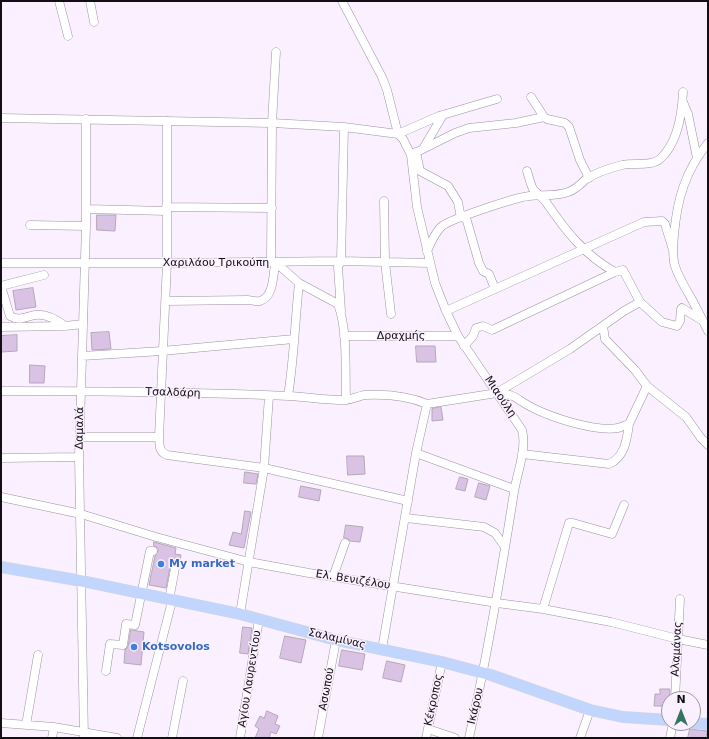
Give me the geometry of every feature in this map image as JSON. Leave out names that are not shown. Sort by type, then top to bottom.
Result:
[{"type":"main road","name":"Σαλαμίνας","points":[[1,567],[82,581],[240,614],[336,640],[442,662],[484,673],[590,710],[623,717],[661,719]]},
{"type":"street","points":[[59,1],[68,36]]},
{"type":"street","points":[[90,1],[94,22]]},
{"type":"street","name":"Μιαούλη","points":[[342,1],[382,77],[387,90],[398,134],[413,153],[415,197],[435,283],[446,311],[464,346],[524,435],[522,454],[514,489],[497,603],[484,673]]},
{"type":"street","points":[[166,301],[260,301],[267,297],[270,292],[273,263],[272,123],[276,52]]},
{"type":"street","points":[[427,251],[435,235],[442,226],[464,217],[529,196],[542,196],[569,192],[589,178],[622,164],[656,162],[671,146],[680,118],[683,92]]},
{"type":"street","points":[[531,97],[544,117],[565,123],[570,127],[580,160],[589,178]]},
{"type":"street","points":[[1,118],[272,123],[344,127],[398,134],[443,115],[498,98]]},
{"type":"street","points":[[682,101],[688,114],[696,158]]},
{"type":"street","points":[[424,148],[443,115]]},
{"type":"street","points":[[495,288],[489,274],[483,271],[479,263],[467,221],[460,213],[458,202],[448,186],[420,171],[413,153],[470,128],[516,123],[544,117]]},
{"type":"street","name":"Δαμαλά","points":[[84,735],[79,457],[84,324],[86,119]]},
{"type":"street","points":[[167,121],[167,263],[162,351],[162,392],[159,437],[160,450],[168,455],[264,468],[408,501]]},
{"type":"street","points":[[344,127],[341,261],[338,267],[344,336],[346,400]]},
{"type":"street","points":[[672,250],[680,194],[696,158],[708,143]]},
{"type":"street","points":[[527,171],[534,190],[542,196],[573,239],[584,250],[607,268],[615,272]]},
{"type":"street","points":[[384,201],[385,262],[391,314]]},
{"type":"street","points":[[86,209],[272,208]]},
{"type":"street","points":[[446,311],[639,224],[653,220],[662,221],[665,224],[678,275],[708,331]]},
{"type":"street","points":[[30,225],[86,226]]},
{"type":"street","name":"Χαριλάου Τρικούπη","points":[[1,263],[273,263],[341,261],[430,263]]},
{"type":"street","points":[[273,263],[282,268],[299,283],[338,304],[341,311]]},
{"type":"street","points":[[464,346],[473,336],[476,328],[483,326],[492,330],[615,272],[623,270],[640,302],[662,322],[676,326],[680,322],[680,309],[682,308],[703,321]]},
{"type":"street","points":[[44,275],[1,286],[10,316],[22,319],[35,315],[48,316],[58,320],[65,326]]},
{"type":"street","points":[[288,396],[294,361],[294,339],[299,283]]},
{"type":"street","points":[[497,393],[570,349],[624,311],[640,302]]},
{"type":"street","points":[[1,327],[65,326],[84,324]]},
{"type":"street","points":[[603,326],[604,339],[635,370],[647,386],[686,417],[708,445]]},
{"type":"street","name":"Δραχμής","points":[[344,336],[458,336]]},
{"type":"street","points":[[82,356],[162,351],[294,339]]},
{"type":"street","points":[[522,454],[609,464],[615,461],[623,452],[629,424],[647,386]]},
{"type":"street","name":"Τσαλδάρη","points":[[1,391],[162,392],[288,396],[346,400],[364,395],[384,394],[407,397],[427,404]]},
{"type":"street","points":[[382,649],[406,518],[416,453],[427,404],[497,393],[508,393],[544,414],[568,421],[598,428],[617,428],[629,424]]},
{"type":"street","points":[[240,614],[264,468],[269,396]]},
{"type":"street","points":[[80,437],[159,437]]},
{"type":"street","points":[[416,453],[514,489]]},
{"type":"street","points":[[1,458],[79,457]]},
{"type":"street","name":"Ελ. Βενιζέλου","points":[[1,497],[81,514],[156,537],[249,562],[333,577],[543,609],[611,622],[708,645]]},
{"type":"street","points":[[543,609],[569,523],[573,522],[612,534],[624,504]]},
{"type":"street","points":[[406,518],[484,527],[495,534],[505,547]]},
{"type":"street","points":[[333,577],[345,543]]},
{"type":"street","points":[[106,671],[110,644],[123,645],[126,624],[135,625],[150,552],[153,551]]},
{"type":"street","points":[[137,738],[170,600],[176,563]]},
{"type":"street","name":"Αλαμάνας","points":[[675,691],[680,599]]},
{"type":"street","name":"Αγίου Λαυρεντίου","points":[[240,738],[259,619]]},
{"type":"street","name":"Ασωπού","points":[[318,738],[336,640]]},
{"type":"street","points":[[26,725],[38,655]]},
{"type":"street","name":"Κέκροπος","points":[[426,738],[442,662]]},
{"type":"street","name":"Ικάρου","points":[[469,738],[484,673]]},
{"type":"street","points":[[172,738],[183,681]]},
{"type":"street","points":[[580,738],[590,710]]},
{"type":"street","points":[[1,722],[54,727],[84,735],[117,738]]},
{"type":"street","points":[[52,738],[54,727]]},
{"type":"street","points":[[428,729],[455,738]]},
{"type":"building","points":[[97,215],[116,215],[115,231],[97,230]]},
{"type":"building","points":[[33,288],[36,307],[16,310],[13,291]]},
{"type":"building","points":[[109,332],[111,349],[92,350],[91,333]]},
{"type":"building","points":[[17,335],[17,351],[1,352],[1,336]]},
{"type":"building","points":[[416,346],[435,346],[436,362],[417,362]]},
{"type":"building","points":[[30,365],[45,366],[44,383],[30,383]]},
{"type":"building","points":[[441,407],[443,420],[432,421],[432,409]]},
{"type":"building","points":[[347,456],[364,456],[365,474],[348,475]]},
{"type":"building","points":[[245,472],[258,474],[256,484],[244,483]]},
{"type":"building","points":[[460,477],[468,479],[465,491],[456,489]]},
{"type":"building","points":[[479,483],[490,486],[486,500],[475,497]]},
{"type":"building","points":[[301,486],[321,490],[319,501],[299,497]]},
{"type":"building","points":[[245,511],[251,512],[244,548],[229,545],[233,532],[241,534]]},
{"type":"building","points":[[346,525],[363,527],[360,542],[350,541],[347,538],[344,538]]},
{"type":"building","name":"My market","points":[[154,542],[176,548],[175,554],[181,555],[180,560],[175,558],[171,562],[166,588],[149,585],[155,556],[158,551],[158,548],[154,546]]},
{"type":"building","points":[[243,627],[252,628],[248,654],[240,653]]},
{"type":"building","name":"Kotsovolos","points":[[131,630],[144,632],[141,665],[124,663],[125,650],[128,646]]},
{"type":"building","points":[[285,636],[306,640],[301,663],[280,658]]},
{"type":"building","points":[[342,650],[365,654],[362,670],[339,666]]},
{"type":"building","points":[[387,661],[405,665],[401,682],[383,678]]},
{"type":"building","points":[[660,689],[670,689],[670,691],[661,691],[661,706],[654,706],[655,694],[660,694]]},
{"type":"building","points":[[267,711],[278,716],[275,724],[280,726],[276,734],[271,732],[269,738],[255,738],[259,729],[255,726],[260,716],[264,718]]},
{"type":"building","points":[[690,731],[707,731],[706,738],[688,738]]},
{"type":"place","name":"My market","points":[[161,564]]},
{"type":"place","name":"Kotsovolos","points":[[134,647]]}]
